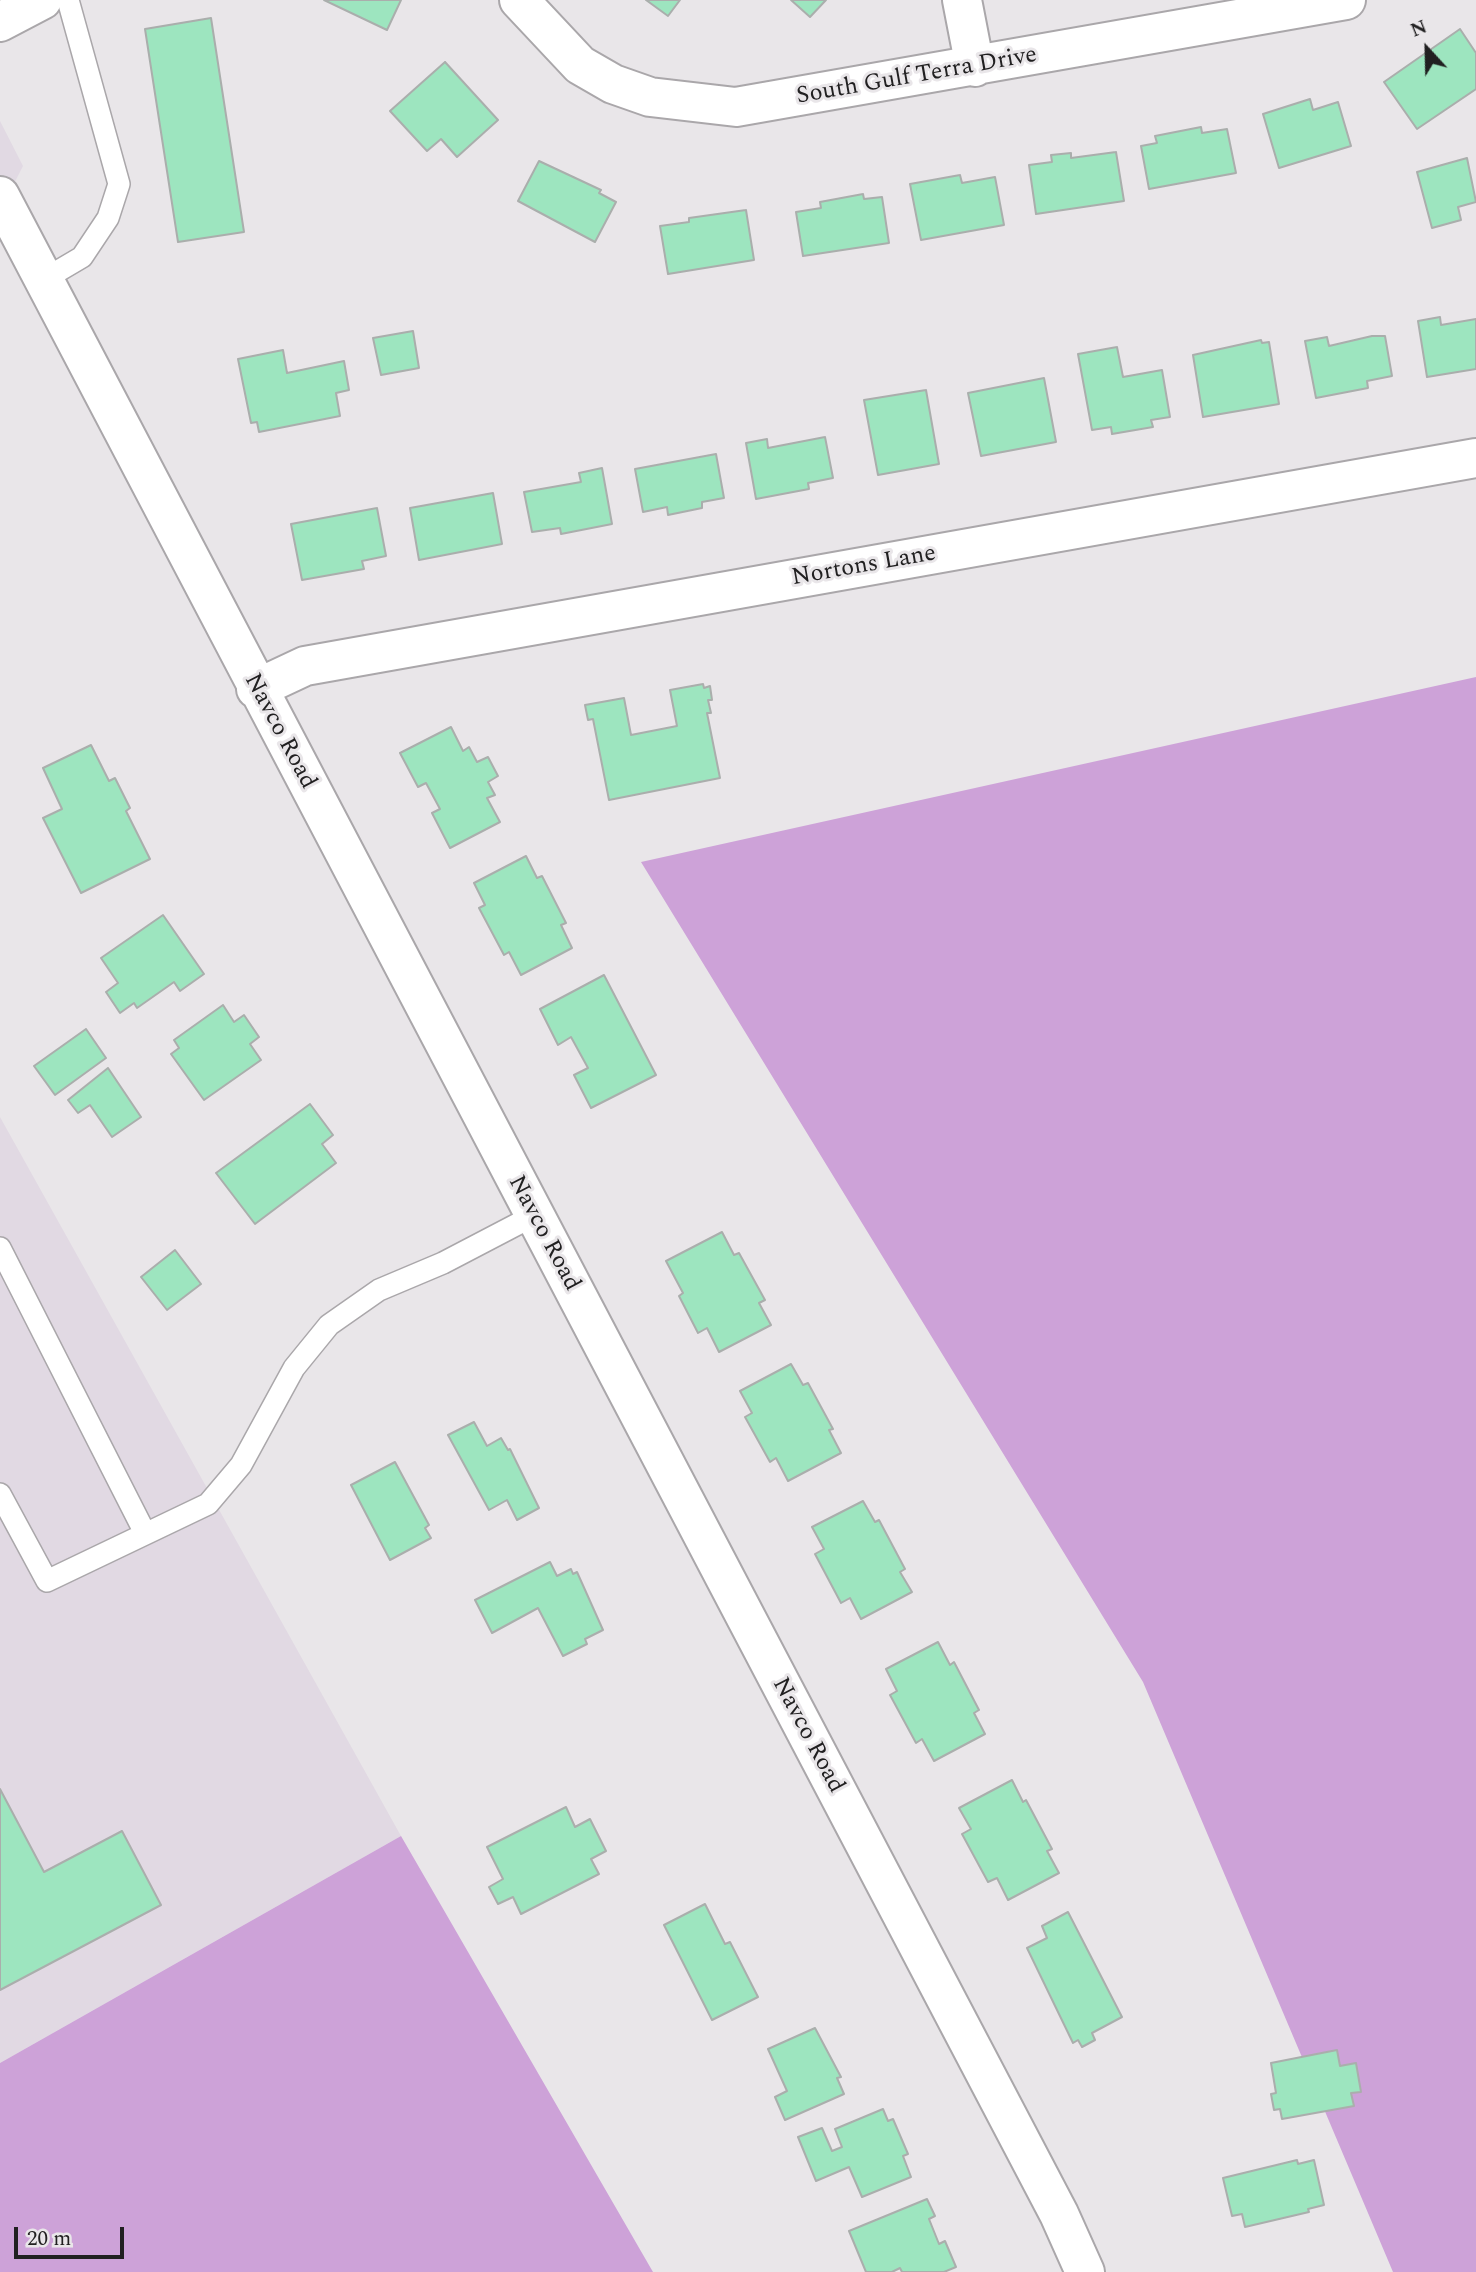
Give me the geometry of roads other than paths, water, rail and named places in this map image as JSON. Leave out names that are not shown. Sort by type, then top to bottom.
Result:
[{"type":"street","points":[[0,22],[42,0]]},
{"type":"street","name":"South Gulf Terra Drive","points":[[519,0],[580,65],[613,84],[650,97],[736,107],[1346,0]]},
{"type":"street","points":[[962,0],[975,67]]},
{"type":"street","name":"Navco Road","points":[[0,196],[256,689],[1059,2214],[1085,2272]]},
{"type":"street","name":"Nortons Lane","points":[[256,689],[305,666],[1476,457]]},
{"type":"lane","points":[[43,279],[82,257],[108,218],[119,184],[68,0]]},
{"type":"lane","points":[[0,1494],[47,1581],[208,1504],[241,1465],[294,1368],[329,1325],[379,1290],[443,1263],[533,1216]]},
{"type":"lane","points":[[0,1248],[145,1534]]}]
